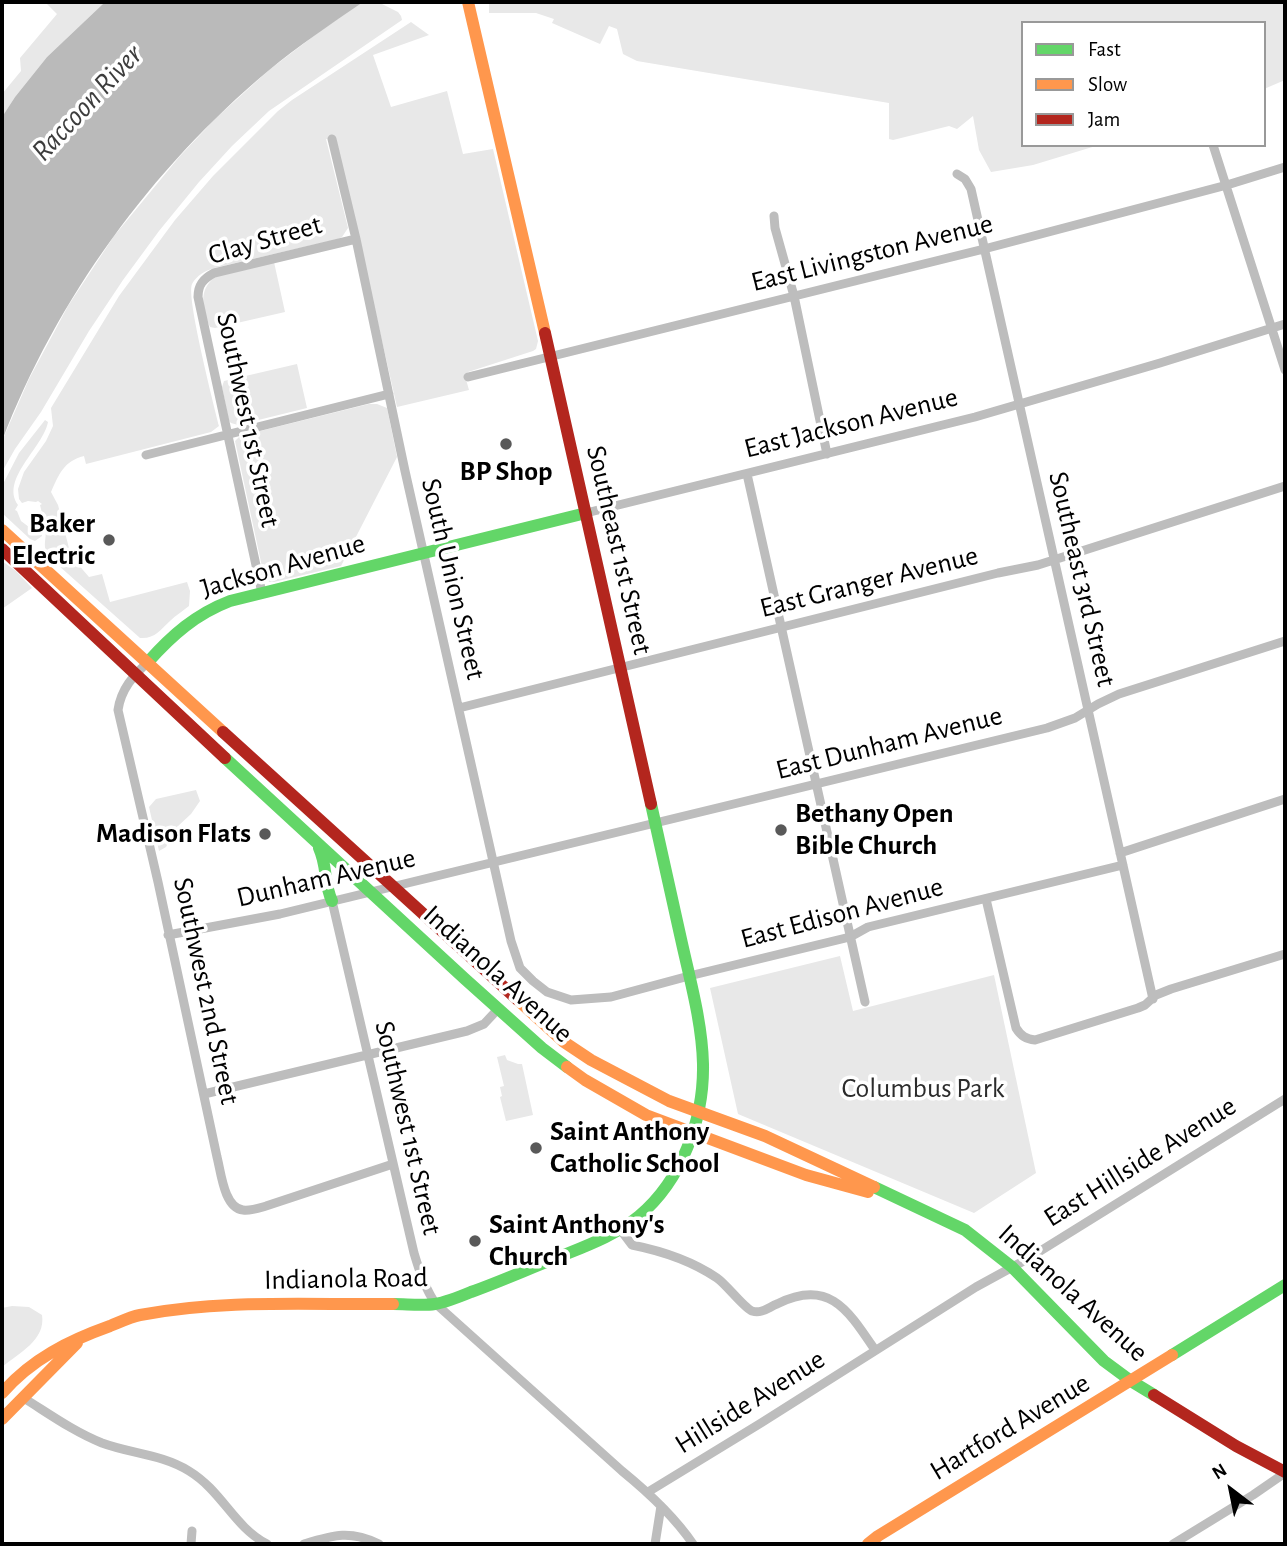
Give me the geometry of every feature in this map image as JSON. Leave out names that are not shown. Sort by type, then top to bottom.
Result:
[{"type":"main road","name":"Southeast 1st Street","points":[[468,2],[551,356],[689,976],[703,1068],[697,1111]]},
{"type":"main road","name":"East Jackson Avenue","points":[[424,553],[586,513]]},
{"type":"main road","points":[[4,532],[148,662]]},
{"type":"main road","points":[[2,549],[135,675]]},
{"type":"main road","name":"Jackson Avenue","points":[[148,662],[179,629],[204,612],[230,601],[424,553]]},
{"type":"main road","name":"Indianola Avenue","points":[[148,662],[564,1042],[591,1060],[669,1101],[765,1136],[965,1230],[1012,1266],[1104,1361],[1131,1381],[1236,1446],[1285,1473]]},
{"type":"main road","name":"Indianola Avenue","points":[[135,675],[498,1009],[542,1048],[585,1080],[646,1115],[693,1133],[806,1175],[897,1199]]},
{"type":"main road","points":[[316,841],[326,861],[326,888],[331,901]]},
{"type":"main road","name":"Indianola Road","points":[[2,1393],[18,1375],[51,1352],[85,1335],[138,1315],[213,1305],[436,1304],[458,1298],[620,1229],[647,1208],[670,1181],[684,1158],[697,1111]]},
{"type":"main road","name":"Hartford Avenue","points":[[868,1544],[1285,1285]]},
{"type":"main road","name":"Indianola Road","points":[[2,1419],[85,1335]]},
{"type":"street","name":"South Union Street","points":[[332,139],[511,941],[520,968],[533,981],[547,992],[571,1000]]},
{"type":"street","points":[[1214,147],[1285,370]]},
{"type":"street","name":"East Livingston Avenue","points":[[468,377],[984,249],[1227,185],[1285,167]]},
{"type":"street","name":"Southeast 3rd Street","points":[[957,174],[965,179],[971,190],[1153,999]]},
{"type":"street","points":[[774,216],[794,296],[827,454]]},
{"type":"street","name":"Clay Street","points":[[198,297],[202,281],[214,273],[356,239]]},
{"type":"street","name":"Southwest 1st Street","points":[[198,297],[262,593]]},
{"type":"street","name":"East Jackson Avenue","points":[[586,513],[975,417],[1285,324]]},
{"type":"street","points":[[146,455],[389,394]]},
{"type":"street","points":[[747,474],[865,1002]]},
{"type":"street","name":"East Granger Avenue","points":[[459,708],[998,573],[1028,568],[1285,486]]},
{"type":"street","name":"East Dunham Avenue","points":[[494,861],[1047,728],[1075,718],[1119,694],[1285,640]]},
{"type":"street","name":"Jackson Avenue","points":[[135,675],[148,662]]},
{"type":"street","name":"Southwest 2nd Street","points":[[135,675],[120,698],[118,710],[217,1157],[232,1206],[246,1210],[278,1202],[393,1164]]},
{"type":"street","points":[[1120,853],[1285,799]]},
{"type":"street","name":"Dunham Avenue","points":[[169,935],[280,914],[494,861]]},
{"type":"street","name":"East Edison Avenue","points":[[571,1000],[611,997],[850,936],[868,928],[1123,865]]},
{"type":"street","points":[[986,899],[1016,1028],[1027,1039],[1035,1040],[1138,1008],[1156,995],[1171,989],[1285,954]]},
{"type":"street","name":"Southwest 1st Street","points":[[331,901],[393,1164],[419,1268],[427,1289],[436,1304],[622,1472],[648,1492],[684,1530],[693,1544]]},
{"type":"street","points":[[204,1094],[475,1028],[484,1024],[498,1009]]},
{"type":"street","name":"East Hillside Avenue","points":[[875,1350],[1285,1099]]},
{"type":"street","points":[[620,1229],[632,1245],[660,1251],[716,1278],[754,1312],[764,1311],[800,1294],[826,1297],[854,1319],[875,1350]]},
{"type":"street","name":"Hillside Avenue","points":[[648,1492],[875,1350]]},
{"type":"street","points":[[22,1397],[87,1437],[121,1449],[159,1457],[190,1472],[223,1500],[247,1530],[267,1544]]},
{"type":"street","points":[[1173,1544],[1285,1473]]},
{"type":"street","points":[[655,1544],[661,1506]]},
{"type":"street","points":[[191,1544],[192,1531]]},
{"type":"street","points":[[304,1544],[345,1534],[364,1537],[379,1544]]},
{"type":"green space","points":[[45,2],[105,2],[47,57],[2,117],[2,94],[21,71],[20,58],[57,14]]},
{"type":"green space","points":[[362,2],[378,2],[398,12],[402,20],[269,111],[199,182],[123,280],[2,472],[2,441],[29,379],[68,306],[114,236],[180,156],[215,119],[269,70]]},
{"type":"green space","points":[[489,2],[1285,2],[1285,80],[1266,88],[1266,21],[1021,21],[1021,147],[1092,147],[1033,165],[991,172],[979,150],[973,116],[957,129],[949,126],[893,140],[889,139],[889,103],[637,61],[623,54],[617,29],[609,26],[600,44],[552,23],[554,19],[536,13],[489,13]]},
{"type":"green space","points":[[411,22],[429,35],[373,55],[391,107],[447,91],[463,154],[493,149],[538,341],[536,349],[468,372],[465,376],[469,390],[397,407],[336,138],[326,139],[348,228],[342,237],[214,268],[196,278],[192,284],[193,309],[219,426],[211,432],[86,464],[84,456],[77,458],[63,469],[51,492],[58,505],[71,556],[89,577],[102,574],[110,602],[187,582],[190,591],[189,606],[157,633],[140,638],[49,557],[41,519],[42,504],[38,501],[22,503],[19,499],[18,489],[24,472],[53,426],[51,408],[119,296],[175,220],[213,176],[292,100]]},
{"type":"green space","points":[[274,262],[285,312],[210,327],[203,300],[210,282],[215,277]]},
{"type":"green space","points":[[297,364],[307,408],[238,425],[229,421],[222,387],[224,381]]},
{"type":"green space","points":[[369,404],[387,408],[397,457],[341,566],[269,582],[264,576],[235,441],[240,436]]},
{"type":"green space","points":[[45,420],[48,422],[45,432],[18,474],[14,485],[18,505],[15,510],[21,521],[29,527],[37,523],[41,528],[42,536],[35,541],[2,513],[2,486],[19,453]]},
{"type":"green space","points":[[2,561],[32,588],[2,609]]},
{"type":"green space","points":[[196,790],[200,801],[177,827],[166,847],[159,851],[149,807],[156,799]]},
{"type":"green space","name":"Columbus Park","points":[[840,956],[853,1011],[994,975],[1036,1173],[974,1213],[738,1114],[710,988]]},
{"type":"green space","points":[[505,1055],[507,1060],[522,1064],[533,1115],[506,1121],[500,1097],[500,1087],[504,1086],[497,1057]]},
{"type":"green space","points":[[29,1307],[42,1315],[42,1324],[36,1339],[2,1367],[2,1308]]},
{"type":"water","name":"Raccoon River","points":[[105,2],[363,2],[268,71],[225,109],[147,193],[79,287],[24,388],[2,441],[2,117],[47,57]]},
{"type":"traffic: fast","points":[[148,662],[185,626],[230,601],[586,513]]},
{"type":"traffic: fast","points":[[225,758],[465,979],[567,1067]]},
{"type":"traffic: fast","points":[[393,1304],[430,1305],[448,1301],[598,1240],[639,1216],[667,1185],[678,1167],[695,1127],[702,1085],[702,1048],[695,1001],[651,804]]},
{"type":"traffic: fast","points":[[319,848],[332,901]]},
{"type":"traffic: fast","points":[[874,1187],[965,1230],[1012,1267],[1104,1361],[1154,1395]]},
{"type":"traffic: fast","points":[[1172,1355],[1285,1285]]},
{"type":"traffic: slow","points":[[468,2],[545,333]]},
{"type":"traffic: slow","points":[[2,530],[223,732]]},
{"type":"traffic: slow","points":[[518,1000],[564,1042],[591,1060],[669,1101],[765,1136],[874,1187]]},
{"type":"traffic: slow","points":[[567,1067],[646,1115],[806,1175],[868,1192]]},
{"type":"traffic: slow","points":[[2,1393],[26,1370],[52,1352],[140,1315],[234,1305],[393,1304]]},
{"type":"traffic: slow","points":[[2,1419],[77,1343]]},
{"type":"traffic: slow","points":[[868,1544],[1172,1355]]},
{"type":"traffic: jam","points":[[545,333],[651,804]]},
{"type":"traffic: jam","points":[[2,549],[225,758]]},
{"type":"traffic: jam","points":[[223,732],[518,1000]]},
{"type":"traffic: jam","points":[[1154,1395],[1236,1446],[1285,1472]]},
{"type":"place","name":"BP Shop","points":[[506,444]]},
{"type":"place","name":"Baker Electric","points":[[109,540]]},
{"type":"place","name":"Bethany Open Bible Church","points":[[781,830]]},
{"type":"place","name":"Madison Flats","points":[[265,834]]},
{"type":"place","name":"Saint Anthony Catholic School","points":[[536,1148]]},
{"type":"place","name":"Saint Anthony's Church","points":[[475,1241]]}]
